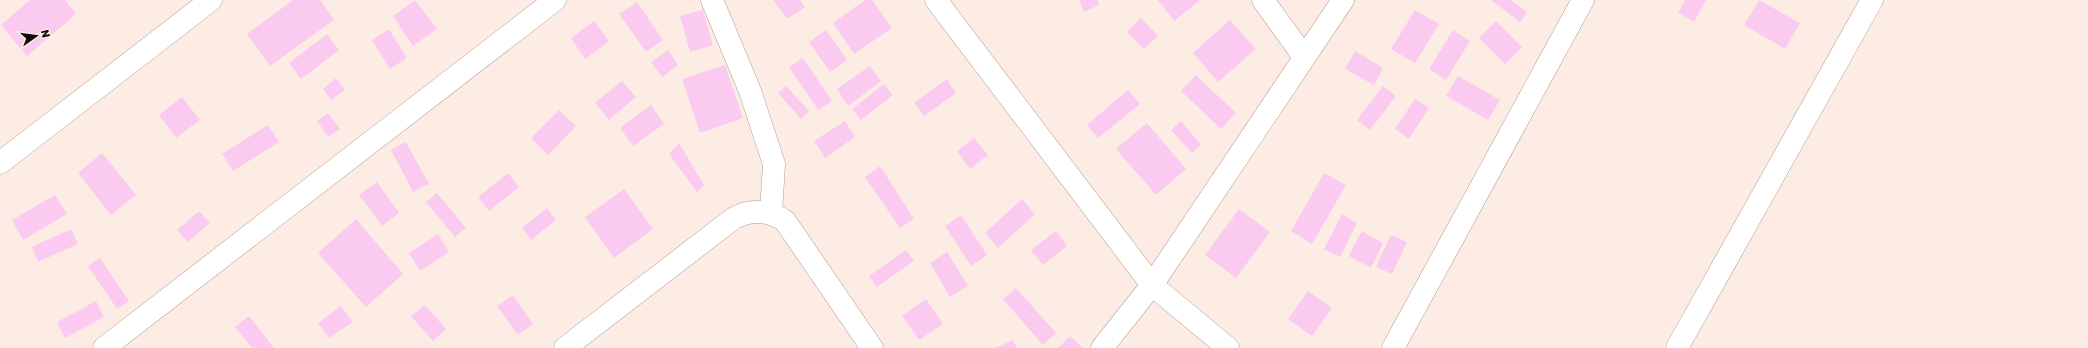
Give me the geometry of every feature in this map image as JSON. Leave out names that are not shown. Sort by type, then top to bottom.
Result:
[{"type":"street","points":[[0,163],[211,0]]},
{"type":"street","points":[[104,348],[555,0]]},
{"type":"street","points":[[712,0],[750,91],[774,164],[771,213]]},
{"type":"street","points":[[936,0],[1152,285],[1228,348]]},
{"type":"street","points":[[1263,0],[1304,57]]},
{"type":"street","points":[[1102,348],[1152,285],[1343,0]]},
{"type":"street","points":[[1393,348],[1583,0]]},
{"type":"street","points":[[1677,348],[1872,0]]},
{"type":"street","points":[[565,348],[734,218],[752,212],[771,213],[785,221],[872,348]]},
{"type":"building","points":[[30,0],[65,0],[76,14],[27,56],[1,25]]},
{"type":"building","points":[[293,0],[320,0],[334,20],[270,66],[247,34]]},
{"type":"building","points":[[415,0],[437,29],[413,46],[393,16]]},
{"type":"building","points":[[773,0],[800,0],[805,7],[787,19]]},
{"type":"building","points":[[865,0],[872,0],[892,28],[854,54],[833,23]]},
{"type":"building","points":[[1079,0],[1097,0],[1099,5],[1084,12]]},
{"type":"building","points":[[1158,0],[1200,0],[1174,21]]},
{"type":"building","points":[[1491,0],[1510,0],[1527,12],[1520,22]]},
{"type":"building","points":[[1685,0],[1706,0],[1694,22],[1678,13]]},
{"type":"building","points":[[1759,0],[1800,23],[1785,49],[1744,25]]},
{"type":"building","points":[[637,2],[663,40],[646,52],[619,14]]},
{"type":"building","points":[[703,10],[713,45],[690,52],[680,16]]},
{"type":"building","points":[[1415,10],[1439,24],[1415,63],[1391,49]]},
{"type":"building","points":[[1141,18],[1158,36],[1144,49],[1127,32]]},
{"type":"building","points":[[1230,20],[1256,49],[1218,82],[1193,53]]},
{"type":"building","points":[[594,21],[609,41],[585,59],[571,38]]},
{"type":"building","points":[[1496,21],[1522,47],[1505,64],[1479,38]]},
{"type":"building","points":[[389,29],[407,58],[390,69],[372,40]]},
{"type":"building","points":[[826,30],[847,60],[830,72],[809,42]]},
{"type":"building","points":[[1453,30],[1470,41],[1446,80],[1429,69]]},
{"type":"building","points":[[327,34],[339,50],[301,79],[289,63]]},
{"type":"building","points":[[668,50],[678,65],[662,77],[651,62]]},
{"type":"building","points":[[1355,51],[1383,68],[1374,85],[1345,69]]},
{"type":"building","points":[[803,58],[832,101],[818,110],[789,67]]},
{"type":"building","points":[[725,65],[743,118],[700,133],[682,79]]},
{"type":"building","points":[[870,66],[881,81],[848,106],[837,89]]},
{"type":"building","points":[[1196,75],[1236,113],[1221,129],[1181,91]]},
{"type":"building","points":[[1458,76],[1500,100],[1488,120],[1446,96]]},
{"type":"building","points":[[336,78],[345,90],[331,100],[323,89]]},
{"type":"building","points":[[947,79],[956,93],[924,116],[914,103]]},
{"type":"building","points":[[622,81],[636,97],[609,120],[595,103]]},
{"type":"building","points":[[884,84],[893,95],[861,120],[852,109]]},
{"type":"building","points":[[786,86],[809,111],[801,119],[778,93]]},
{"type":"building","points":[[1383,86],[1396,96],[1370,130],[1357,120]]},
{"type":"building","points":[[1128,90],[1140,104],[1098,138],[1087,125]]},
{"type":"building","points":[[182,97],[200,120],[176,138],[159,115]]},
{"type":"building","points":[[1415,99],[1429,108],[1409,139],[1395,129]]},
{"type":"building","points":[[651,105],[664,124],[633,146],[620,128]]},
{"type":"building","points":[[559,110],[576,126],[548,155],[531,138]]},
{"type":"building","points":[[328,113],[340,129],[328,137],[317,121]]},
{"type":"building","points":[[845,121],[855,137],[825,158],[814,141]]},
{"type":"building","points":[[1181,121],[1201,145],[1192,153],[1171,130]]},
{"type":"building","points":[[1147,123],[1186,169],[1156,195],[1116,149]]},
{"type":"building","points":[[268,125],[279,142],[233,171],[222,154]]},
{"type":"building","points":[[974,138],[988,155],[970,169],[957,151]]},
{"type":"building","points":[[406,142],[429,184],[413,192],[391,150]]},
{"type":"building","points":[[679,143],[704,185],[697,192],[669,154]]},
{"type":"building","points":[[102,153],[136,195],[111,215],[78,173]]},
{"type":"building","points":[[880,166],[914,219],[900,228],[865,177]]},
{"type":"building","points":[[508,173],[519,187],[489,211],[478,197]]},
{"type":"building","points":[[1324,173],[1346,185],[1312,244],[1291,231]]},
{"type":"building","points":[[377,182],[399,213],[382,226],[359,195]]},
{"type":"building","points":[[624,189],[653,229],[614,258],[585,217]]},
{"type":"building","points":[[437,193],[466,228],[455,237],[426,202]]},
{"type":"building","points":[[55,195],[67,214],[23,240],[12,220]]},
{"type":"building","points":[[1022,199],[1035,214],[998,248],[985,233]]},
{"type":"building","points":[[547,208],[556,220],[531,240],[522,228]]},
{"type":"building","points":[[1239,209],[1270,232],[1236,278],[1205,255]]},
{"type":"building","points":[[199,211],[210,223],[188,242],[177,230]]},
{"type":"building","points":[[1342,214],[1357,223],[1340,257],[1324,249]]},
{"type":"building","points":[[961,215],[987,255],[971,266],[945,226]]},
{"type":"building","points":[[356,219],[403,274],[366,307],[318,253]]},
{"type":"building","points":[[71,229],[78,244],[38,262],[32,247]]},
{"type":"building","points":[[1056,231],[1067,246],[1043,265],[1031,250]]},
{"type":"building","points":[[1362,231],[1383,243],[1371,268],[1349,256]]},
{"type":"building","points":[[438,234],[449,252],[420,271],[409,253]]},
{"type":"building","points":[[1391,235],[1407,242],[1392,274],[1376,267]]},
{"type":"building","points":[[906,250],[914,261],[877,287],[869,276]]},
{"type":"building","points":[[947,252],[968,286],[950,297],[930,263]]},
{"type":"building","points":[[100,258],[129,301],[117,309],[88,266]]},
{"type":"building","points":[[1016,288],[1056,333],[1043,345],[1003,299]]},
{"type":"building","points":[[1308,291],[1332,308],[1312,336],[1288,319]]},
{"type":"building","points":[[513,295],[533,324],[518,335],[497,306]]},
{"type":"building","points":[[926,299],[943,324],[919,340],[902,316]]},
{"type":"building","points":[[96,301],[104,317],[65,338],[57,322]]},
{"type":"building","points":[[425,305],[446,329],[433,341],[411,316]]},
{"type":"building","points":[[341,306],[353,322],[329,338],[318,323]]},
{"type":"building","points":[[249,316],[274,348],[252,348],[235,327]]},
{"type":"building","points":[[1070,336],[1083,348],[1058,348]]},
{"type":"building","points":[[1013,340],[1017,348],[995,348]]}]
